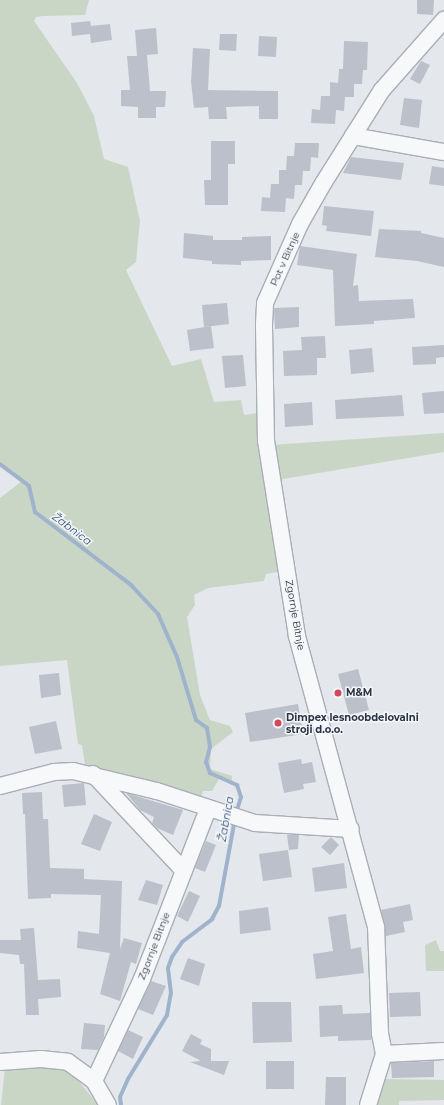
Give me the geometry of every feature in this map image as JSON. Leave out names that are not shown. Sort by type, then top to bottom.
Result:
[{"type":"street","name":"Pot v Bitnje","points":[[264,395],[265,303],[300,224],[382,90],[444,20]]},
{"type":"street","points":[[353,136],[444,152]]},
{"type":"street","name":"Zgornje Bitnje","points":[[264,395],[266,441],[297,636],[321,732],[351,829],[376,927],[380,1034],[384,1054],[368,1105]]},
{"type":"street","points":[[0,786],[54,772],[93,774],[158,791],[208,809],[255,823],[351,829]]},
{"type":"street","points":[[93,774],[183,870]]},
{"type":"street","name":"Zgornje Bitnje","points":[[94,1081],[142,979],[183,870],[208,809]]},
{"type":"street","points":[[384,1054],[444,1051]]},
{"type":"street","points":[[0,1062],[58,1059],[80,1069],[94,1081],[108,1105]]},
{"type":"green space","points":[[0,0],[89,0],[85,15],[43,16],[36,17],[34,21],[77,83],[94,116],[104,159],[128,167],[140,221],[136,262],[126,270],[172,366],[201,359],[214,402],[241,400],[244,415],[257,413],[282,571],[266,574],[264,581],[208,588],[194,595],[195,605],[187,617],[200,695],[210,720],[230,726],[233,732],[211,749],[210,769],[232,776],[232,782],[219,779],[212,791],[203,791],[200,801],[85,765],[82,745],[78,744],[67,660],[0,666],[0,498],[21,482],[0,467]]},
{"type":"green space","points":[[444,433],[444,452],[277,480],[271,445]]},
{"type":"green space","points":[[436,940],[440,951],[444,951],[444,971],[426,971],[425,945]]},
{"type":"green space","points":[[58,1066],[73,1074],[98,1105],[1,1105],[5,1068]]},
{"type":"green space","points":[[384,1079],[444,1080],[444,1100],[399,1101],[399,1105],[372,1105]]},
{"type":"building","points":[[417,0],[434,0],[433,15],[417,14]]},
{"type":"building","points":[[90,21],[91,26],[110,24],[112,40],[91,43],[90,34],[72,36],[71,23]]},
{"type":"building","points":[[156,28],[158,54],[147,55],[150,91],[166,91],[165,107],[156,107],[156,118],[138,118],[138,107],[121,106],[121,90],[130,90],[127,56],[137,56],[135,30]]},
{"type":"building","points":[[220,34],[237,34],[236,51],[219,50]]},
{"type":"building","points":[[259,36],[277,37],[276,57],[258,56]]},
{"type":"building","points":[[344,41],[368,42],[367,70],[363,70],[362,84],[354,84],[354,97],[345,97],[344,111],[336,110],[335,124],[311,123],[312,109],[320,110],[321,96],[330,96],[330,82],[338,83],[339,69],[343,69]]},
{"type":"building","points":[[193,48],[210,49],[208,90],[278,91],[278,119],[259,119],[259,106],[226,107],[227,119],[209,119],[208,107],[194,108],[191,82]]},
{"type":"building","points":[[421,61],[430,65],[420,84],[410,79]]},
{"type":"building","points":[[404,98],[422,100],[419,128],[400,125]]},
{"type":"building","points":[[211,141],[235,141],[235,164],[228,164],[228,205],[205,205],[204,180],[211,180]]},
{"type":"building","points":[[295,143],[319,143],[318,158],[311,157],[310,171],[303,171],[302,185],[295,185],[294,199],[286,198],[285,212],[261,211],[262,197],[270,198],[271,184],[279,184],[279,170],[286,170],[287,156],[294,156]]},
{"type":"building","points":[[351,157],[404,163],[401,180],[343,173]]},
{"type":"building","points":[[432,166],[444,168],[444,186],[429,184]]},
{"type":"building","points":[[324,206],[374,211],[371,236],[326,231],[327,226],[322,225]]},
{"type":"building","points":[[379,229],[421,231],[421,233],[444,238],[444,267],[417,261],[375,257]]},
{"type":"building","points":[[184,233],[213,236],[213,240],[242,240],[242,237],[271,236],[271,260],[241,261],[241,265],[212,264],[212,261],[183,258]]},
{"type":"building","points":[[300,246],[357,254],[353,286],[358,285],[359,301],[413,299],[415,318],[374,321],[374,324],[335,326],[333,270],[297,265]]},
{"type":"building","points":[[227,303],[229,324],[204,327],[202,305]]},
{"type":"building","points":[[299,307],[299,327],[275,329],[274,308]]},
{"type":"building","points":[[211,326],[214,348],[190,351],[187,330]]},
{"type":"building","points":[[325,336],[326,358],[317,358],[317,375],[284,376],[283,351],[302,350],[301,337]]},
{"type":"building","points":[[444,345],[444,357],[436,358],[436,364],[413,365],[412,347]]},
{"type":"building","points":[[372,348],[374,372],[351,374],[349,350]]},
{"type":"building","points":[[243,355],[246,386],[225,388],[222,356]]},
{"type":"building","points":[[444,391],[444,413],[424,414],[422,393]]},
{"type":"building","points":[[402,395],[404,416],[336,419],[335,400]]},
{"type":"building","points":[[312,402],[313,425],[285,427],[284,404]]},
{"type":"building","points":[[358,669],[369,710],[349,715],[338,674]]},
{"type":"building","points":[[59,673],[61,695],[41,698],[39,675]]},
{"type":"building","points":[[298,704],[303,734],[250,742],[245,713]]},
{"type":"building","points":[[56,721],[62,749],[35,754],[29,727]]},
{"type":"building","points":[[301,759],[302,764],[312,762],[316,782],[303,784],[304,789],[284,793],[278,763]]},
{"type":"building","points":[[84,783],[86,805],[64,807],[62,785]]},
{"type":"building","points":[[42,792],[43,819],[48,819],[50,868],[84,869],[84,879],[122,881],[120,949],[124,938],[142,943],[136,964],[131,962],[120,1001],[100,994],[110,953],[77,948],[78,931],[99,934],[101,895],[51,894],[51,898],[28,899],[25,814],[23,814],[22,793]]},
{"type":"building","points":[[126,793],[183,810],[173,835],[157,828],[152,823],[154,817],[140,810]]},
{"type":"building","points":[[94,814],[112,822],[100,851],[81,844]]},
{"type":"building","points":[[287,835],[299,835],[298,849],[289,850]]},
{"type":"building","points":[[331,837],[339,845],[330,855],[321,847]]},
{"type":"building","points":[[206,841],[216,845],[205,872],[195,868]]},
{"type":"building","points":[[288,850],[292,877],[263,881],[259,854]]},
{"type":"building","points":[[344,863],[347,888],[315,892],[312,868]]},
{"type":"building","points":[[146,880],[163,885],[157,905],[138,900]]},
{"type":"building","points":[[189,891],[200,896],[188,922],[177,916]]},
{"type":"building","points":[[410,904],[413,920],[403,922],[405,932],[386,936],[381,910]]},
{"type":"building","points":[[268,907],[271,930],[240,934],[239,911]]},
{"type":"building","points":[[346,914],[351,949],[361,947],[364,973],[316,979],[313,954],[333,951],[328,917]]},
{"type":"building","points":[[34,928],[38,980],[60,979],[61,997],[38,999],[39,1015],[26,1015],[24,964],[20,964],[19,955],[0,953],[0,940],[21,940],[20,929]]},
{"type":"building","points":[[188,958],[205,964],[199,986],[180,979]]},
{"type":"building","points":[[151,981],[166,986],[153,1015],[138,1009]]},
{"type":"building","points":[[420,992],[421,1016],[390,1017],[389,993]]},
{"type":"building","points":[[252,1002],[291,1002],[292,1042],[253,1043]]},
{"type":"building","points":[[342,1005],[343,1014],[370,1013],[371,1040],[338,1041],[338,1036],[320,1037],[319,1006]]},
{"type":"building","points":[[84,1023],[105,1025],[104,1037],[98,1050],[81,1049]]},
{"type":"building","points":[[128,1030],[143,1037],[133,1059],[118,1051]]},
{"type":"building","points":[[191,1034],[202,1040],[200,1044],[211,1049],[211,1061],[229,1061],[224,1075],[190,1062],[201,1061],[182,1051]]},
{"type":"building","points":[[266,1061],[294,1061],[294,1089],[266,1089]]},
{"type":"building","points":[[434,1061],[434,1077],[392,1078],[391,1063]]},
{"type":"building","points":[[326,1077],[346,1077],[346,1105],[325,1105]]},
{"type":"waterway","name":"Žabnica","points":[[0,464],[29,486],[35,512],[131,585],[158,614],[177,657],[196,720],[207,728],[210,747],[206,762],[210,773],[237,785],[241,797],[236,813]]},
{"type":"waterway","name":"Žabnica","points":[[121,1105],[120,1097],[128,1079],[167,1015],[171,993],[168,968],[172,957],[182,942],[212,919],[219,906],[235,819]]},
{"type":"place","name":"M&M","points":[[338,693]]},
{"type":"place","name":"Dimpex lesnoobdelovalni stroji d.o.o.","points":[[278,723]]}]
